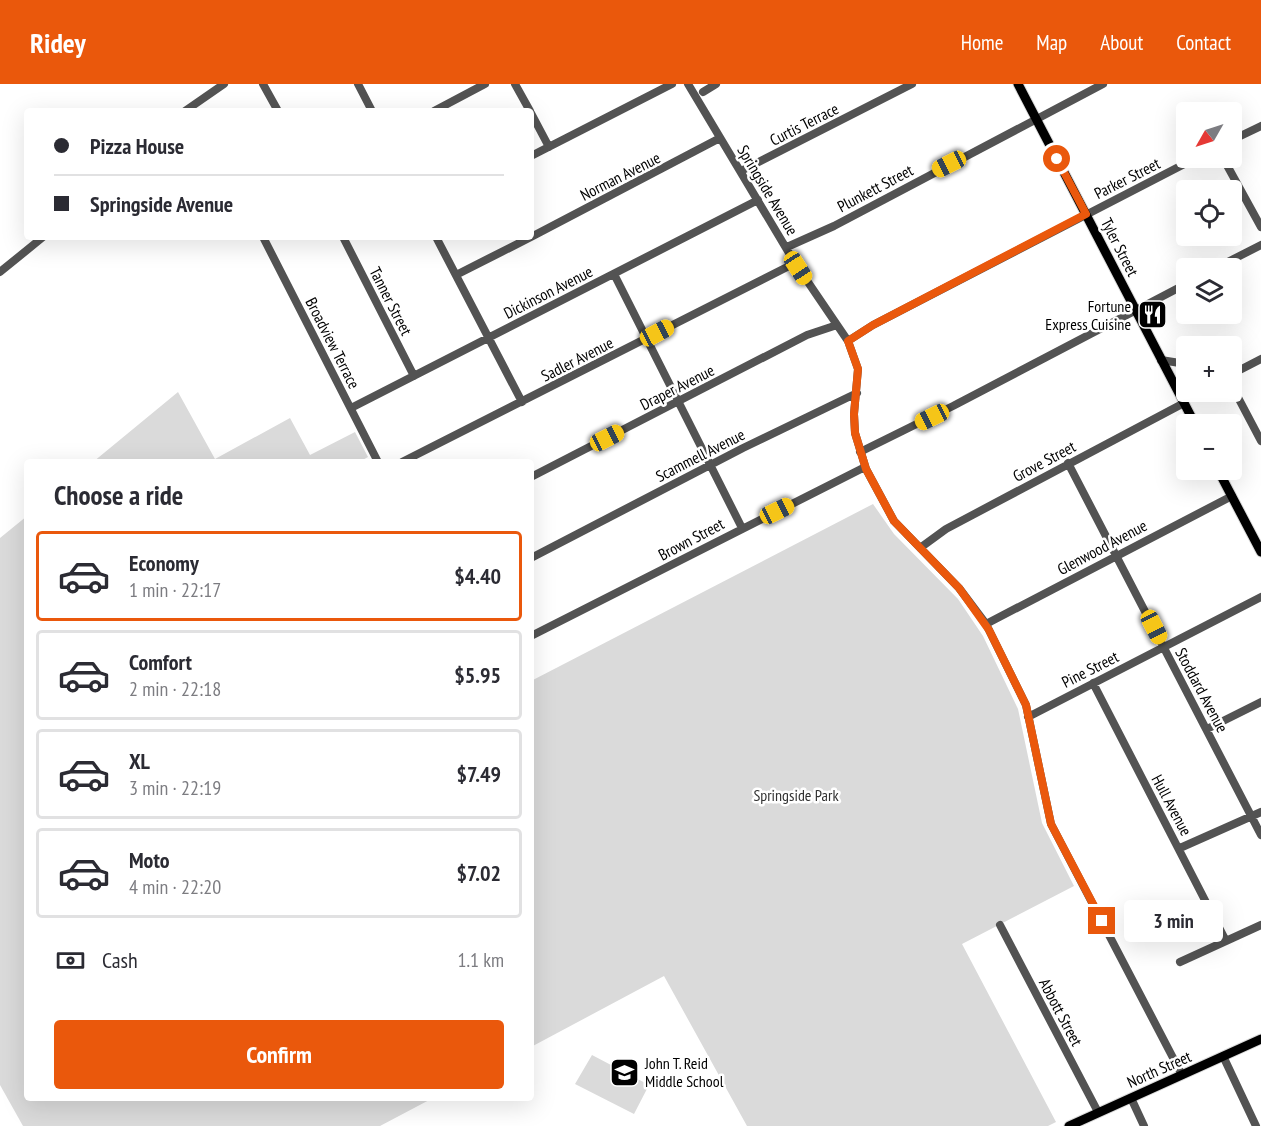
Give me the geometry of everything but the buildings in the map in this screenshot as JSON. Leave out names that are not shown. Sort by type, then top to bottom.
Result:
[{"type":"main road","name":"Tyler Street","points":[[1018,84],[1189,414]]},
{"type":"main road","points":[[1223,480],[1261,552]]},
{"type":"main road","name":"North Street","points":[[1069,1126],[1261,1039]]},
{"type":"street","points":[[196,107],[224,84]]},
{"type":"street","points":[[263,84],[276,108]]},
{"type":"street","points":[[358,84],[370,108]]},
{"type":"street","points":[[440,108],[485,84]]},
{"type":"street","points":[[515,84],[528,108]]},
{"type":"street","points":[[534,154],[672,84]]},
{"type":"street","name":"Springside Avenue","points":[[688,84],[795,263],[848,341],[858,369],[854,414],[860,452],[865,467],[894,521],[959,588],[986,624],[1018,688],[1028,717],[1051,824],[1182,1075]]},
{"type":"street","points":[[703,92],[716,84]]},
{"type":"street","name":"Curtis Terrace","points":[[741,171],[912,84]]},
{"type":"street","name":"Plunkett Street","points":[[787,248],[834,226],[1036,117],[1103,84]]},
{"type":"street","points":[[534,119],[549,147]]},
{"type":"street","points":[[1242,135],[1261,126]]},
{"type":"street","name":"Norman Avenue","points":[[534,235],[720,138]]},
{"type":"street","name":"Parker Street","points":[[848,341],[873,325],[1176,168]]},
{"type":"street","points":[[1228,168],[1261,227]]},
{"type":"street","name":"Dickinson Avenue","points":[[351,408],[758,200]]},
{"type":"street","points":[[2,267],[40,240]]},
{"type":"street","name":"Broadview Terrace","points":[[264,240],[376,459]]},
{"type":"street","name":"Tanner Street","points":[[345,240],[414,376]]},
{"type":"street","points":[[438,240],[522,402]]},
{"type":"street","name":"Norman Avenue","points":[[456,275],[525,240]]},
{"type":"street","points":[[1236,258],[1261,245]]},
{"type":"street","name":"Sadler Avenue","points":[[408,459],[795,263]]},
{"type":"street","points":[[614,273],[742,528]]},
{"type":"street","points":[[860,452],[1176,289]]},
{"type":"street","name":"Draper Avenue","points":[[534,475],[807,335],[837,325]]},
{"type":"street","points":[[1242,369],[1261,359]]},
{"type":"street","points":[[1161,360],[1176,362]]},
{"type":"street","name":"Scammell Avenue","points":[[534,556],[857,393]]},
{"type":"street","points":[[1240,402],[1261,441]]},
{"type":"street","name":"Grove Street","points":[[920,548],[946,529],[1184,404]]},
{"type":"street","name":"Stoddard Avenue","points":[[1068,464],[1261,835]]},
{"type":"street","name":"Brown Street","points":[[534,634],[865,467]]},
{"type":"street","name":"Glenwood Avenue","points":[[986,624],[1232,496]]},
{"type":"street","name":"Pine Street","points":[[1028,717],[1261,597]]},
{"type":"street","name":"Hull Avenue","points":[[1093,683],[1226,941]]},
{"type":"street","points":[[1207,729],[1261,702]]},
{"type":"street","points":[[1180,848],[1261,812]]},
{"type":"street","name":"Abbott Street","points":[[1000,925],[1098,1112]]},
{"type":"street","points":[[1180,963],[1261,925]]},
{"type":"street","points":[[1223,1056],[1256,1126]]},
{"type":"street","points":[[1131,1098],[1144,1126]]},
{"type":"green space","points":[[178,392],[215,459],[97,459]]},
{"type":"green space","points":[[290,418],[310,455],[355,432],[368,457],[364,459],[215,459]]},
{"type":"green space","name":"Springside Park","points":[[873,504],[894,534],[958,599],[983,636],[1018,709],[1042,823],[1074,886],[962,944],[1056,1122],[1048,1126],[747,1126],[664,976],[534,1045],[534,679]]},
{"type":"green space","points":[[24,518],[24,1101],[427,1101],[380,1126],[23,1126],[0,1085],[0,538]]},
{"type":"green space","points":[[592,1055],[649,1085],[634,1114],[575,1084]]},
{"type":"place","name":"Fortune Express Cuisine","points":[[1152,315]]},
{"type":"place","name":"John T. Reid Middle School","points":[[624,1072]]},
{"type":"route","points":[[1057,159],[1086,214],[873,325],[848,341],[858,369],[854,414],[855,433],[866,469],[894,521],[959,588],[974,605],[986,624],[1026,705],[1051,824],[1102,921]]}]
